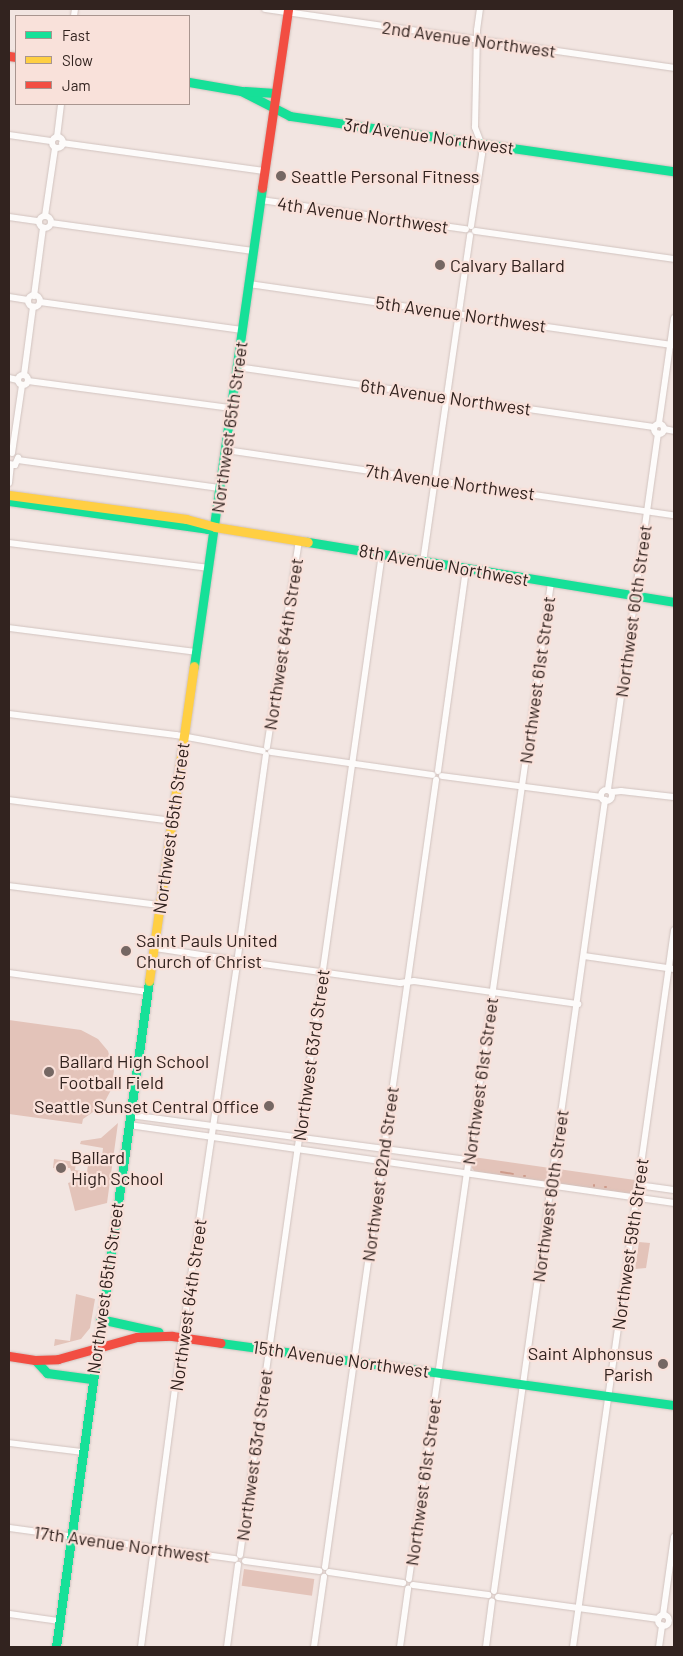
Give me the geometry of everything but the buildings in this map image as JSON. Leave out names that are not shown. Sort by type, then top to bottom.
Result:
[{"type":"street","name":"2nd Avenue Northwest","points":[[265,9],[287,10],[476,41],[674,68]]},
{"type":"street","points":[[423,562],[482,154],[481,144],[475,127],[476,41],[480,9]]},
{"type":"street","name":"Northwest 65th Street","points":[[56,1647],[100,1319],[221,488],[287,10]]},
{"type":"street","name":"3rd Avenue Northwest","points":[[190,82],[241,91],[290,116],[674,171]]},
{"type":"street","points":[[241,91],[275,93]]},
{"type":"street","points":[[9,297],[28,300],[34,296],[44,228],[42,219],[61,105]]},
{"type":"street","points":[[9,135],[61,139],[62,143],[59,147],[55,148]]},
{"type":"street","name":"4th Avenue Northwest","points":[[62,143],[264,171]]},
{"type":"street","name":"4th Avenue Northwest","points":[[260,200],[674,259]]},
{"type":"street","points":[[9,217],[50,218],[51,223]]},
{"type":"street","points":[[51,223],[253,251]]},
{"type":"street","points":[[44,228],[48,227],[51,223]]},
{"type":"street","name":"5th Avenue Northwest","points":[[249,284],[672,344]]},
{"type":"street","points":[[34,296],[40,302],[242,330]]},
{"type":"street","points":[[18,460],[16,455],[11,454],[33,307],[28,300]]},
{"type":"street","points":[[33,307],[40,302]]},
{"type":"street","name":"Northwest 60th Street","points":[[610,791],[635,596],[672,344],[674,318]]},
{"type":"street","name":"6th Avenue Northwest","points":[[237,367],[674,431]]},
{"type":"street","points":[[9,378],[231,408]]},
{"type":"street","name":"7th Avenue Northwest","points":[[226,450],[674,515]]},
{"type":"street","points":[[18,460],[221,488]]},
{"type":"street","points":[[9,483],[10,465],[15,465],[18,460]]},
{"type":"street","name":"8th Avenue Northwest","points":[[9,495],[186,519],[207,523],[215,527],[674,602]]},
{"type":"street","name":"8th Avenue Northwest","points":[[9,501],[207,529],[215,527]]},
{"type":"street","name":"Northwest 64th Street","points":[[141,1647],[182,1337],[213,1137],[267,751],[299,540]]},
{"type":"street","points":[[9,543],[209,568]]},
{"type":"street","name":"Northwest 63rd Street","points":[[227,1647],[382,554]]},
{"type":"street","name":"Northwest 62nd Street","points":[[314,1647],[466,569]]},
{"type":"street","name":"Northwest 61st Street","points":[[400,1647],[551,583]]},
{"type":"street","points":[[9,628],[196,652]]},
{"type":"street","points":[[9,714],[603,799],[603,791],[621,790],[674,797]]},
{"type":"street","name":"Northwest 60th Street","points":[[486,1647],[522,1384],[578,1004],[603,799]]},
{"type":"street","points":[[9,800],[172,821]]},
{"type":"street","points":[[9,886],[160,905]]},
{"type":"street","name":"Northwest 59th Street","points":[[573,1647],[638,1184],[671,969],[674,930]]},
{"type":"street","points":[[154,948],[400,983],[408,982],[493,992],[578,1004]]},
{"type":"street","points":[[584,956],[671,969]]},
{"type":"street","points":[[9,973],[148,992]]},
{"type":"street","points":[[130,1115],[469,1160]]},
{"type":"street","points":[[128,1125],[674,1203]]},
{"type":"street","points":[[638,1184],[674,1190]]},
{"type":"street","points":[[100,1319],[133,1325],[172,1336]]},
{"type":"street","name":"15th Avenue Northwest","points":[[9,1356],[35,1360],[66,1358],[137,1337],[172,1336],[674,1405]]},
{"type":"street","points":[[35,1360],[47,1373],[92,1379]]},
{"type":"street","points":[[9,1443],[82,1452]]},
{"type":"street","name":"17th Avenue Northwest","points":[[9,1528],[238,1560]]},
{"type":"street","points":[[659,1647],[662,1625],[666,1619],[674,1537]]},
{"type":"street","points":[[238,1560],[244,1557],[245,1561],[666,1619]]},
{"type":"street","points":[[9,1614],[59,1621]]},
{"type":"shaded area","points":[[9,1020],[81,1030],[98,1039],[108,1051],[114,1071],[111,1090],[103,1105],[83,1119],[82,1124],[9,1114]]},
{"type":"shaded area","points":[[118,1123],[107,1203],[75,1211],[68,1183],[74,1181],[70,1168],[53,1168],[54,1159],[76,1162],[75,1170],[87,1172],[89,1158],[102,1157],[103,1148],[80,1144],[81,1141],[101,1138]]},
{"type":"shaded area","points":[[473,1157],[550,1168],[548,1177],[544,1182],[475,1172],[472,1168]]},
{"type":"shaded area","points":[[558,1169],[635,1180],[633,1189],[629,1194],[560,1184],[557,1180]]},
{"type":"shaded area","points":[[639,1242],[650,1243],[646,1268],[635,1269]]},
{"type":"shaded area","points":[[76,1294],[95,1299],[90,1328],[81,1339],[54,1346],[55,1339],[70,1341]]},
{"type":"shaded area","points":[[244,1569],[314,1579],[312,1596],[242,1586]]},
{"type":"waterway","points":[[501,1172],[513,1174]]},
{"type":"traffic: fast","points":[[190,82],[241,91],[290,116],[674,171]]},
{"type":"traffic: fast","points":[[245,91],[275,93]]},
{"type":"traffic: fast","points":[[194,666],[262,188]]},
{"type":"traffic: fast","points":[[9,501],[207,529],[215,527]]},
{"type":"traffic: fast","points":[[308,542],[674,602]]},
{"type":"traffic: fast","points":[[56,1647],[149,981]]},
{"type":"traffic: fast","points":[[100,1319],[159,1332]]},
{"type":"traffic: fast","points":[[221,1343],[674,1405]]},
{"type":"traffic: fast","points":[[35,1360],[47,1373],[92,1379]]},
{"type":"traffic: slow","points":[[9,495],[186,519],[215,527],[308,542]]},
{"type":"traffic: slow","points":[[149,981],[194,666]]},
{"type":"traffic: jam","points":[[262,188],[288,9]]},
{"type":"traffic: jam","points":[[9,56],[15,57]]},
{"type":"traffic: jam","points":[[9,1356],[35,1360],[58,1359],[137,1337],[172,1336],[221,1343]]},
{"type":"place","name":"Seattle Personal Fitness","points":[[281,176]]},
{"type":"place","name":"Calvary Ballard","points":[[440,265]]},
{"type":"place","name":"Saint Pauls United Church of Christ","points":[[126,951]]},
{"type":"place","name":"Ballard High School Football Field","points":[[49,1072]]},
{"type":"place","name":"Seattle Sunset Central Office","points":[[269,1106]]},
{"type":"place","name":"Ballard High School","points":[[61,1168]]},
{"type":"place","name":"Saint Alphonsus Parish","points":[[663,1364]]}]
